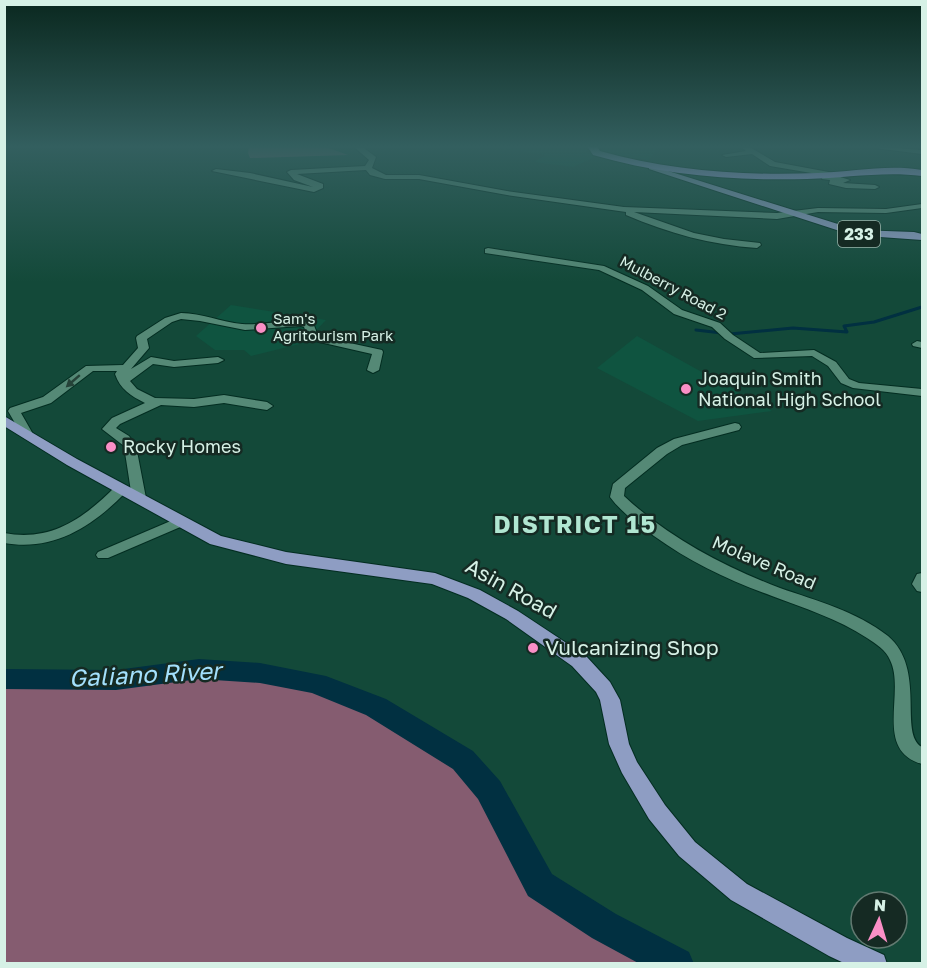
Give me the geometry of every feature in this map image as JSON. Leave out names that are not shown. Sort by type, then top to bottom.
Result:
[{"type":"main road","name":"233","points":[[726,191],[867,236],[903,233],[922,237]]},
{"type":"main road","name":"Asin Road","points":[[4,420],[121,489],[216,540],[260,552],[435,579],[474,594],[512,615],[579,661],[603,687],[610,700],[619,744],[629,767],[657,812],[687,849],[739,892],[838,947],[875,963]]},
{"type":"street","points":[[494,191],[624,209],[764,216],[828,210],[886,211],[922,206]]},
{"type":"street","points":[[624,209],[658,225],[732,244],[757,245]]},
{"type":"street","name":"Mulberry Road 2","points":[[488,251],[601,268],[645,288],[678,312],[712,323],[758,356],[814,353],[825,359],[845,381],[856,386],[922,393]]},
{"type":"street","points":[[267,406],[224,399],[194,403],[153,402],[132,392],[122,381],[121,374],[144,348],[141,338],[170,319],[178,317],[217,320],[243,327],[309,325],[312,335],[319,339],[378,352],[373,370]]},
{"type":"street","points":[[122,381],[151,360],[174,364],[218,360]]},
{"type":"street","points":[[27,434],[14,411],[47,400],[90,368],[126,368]]},
{"type":"street","points":[[139,498],[130,446],[125,439],[108,429],[116,421],[153,402]]},
{"type":"street","name":"Molave Road","points":[[735,427],[678,442],[662,451],[618,487],[617,497],[652,528],[715,567],[852,621],[885,642],[894,652],[903,671],[904,739],[913,752],[922,756]]},
{"type":"street","points":[[4,538],[24,544],[53,535],[93,516],[121,489]]},
{"type":"street","points":[[103,555],[180,522]]},
{"type":"street","points":[[922,578],[920,584],[922,587]]},
{"type":"shaded area","name":"Sam's Agritourism Park","points":[[231,305],[326,320],[304,343],[251,356],[244,350],[215,350],[196,336]]},
{"type":"shaded area","name":"Joaquin Smith National High School","points":[[637,336],[772,411],[698,421],[597,368]]},
{"type":"shaded area","points":[[199,669],[260,673],[316,683],[376,707],[419,732],[463,760],[489,790],[540,885],[604,926],[677,963],[5,963],[5,679],[116,680]]},
{"type":"waterway","points":[[730,334],[793,328],[847,332],[844,326],[874,322],[922,307]]},
{"type":"waterway","points":[[696,330],[722,333]]},
{"type":"waterway","name":"Galiano River","points":[[4,679],[116,680],[199,669],[260,673],[316,683],[376,707],[463,760],[489,790],[540,885],[604,926],[677,964]]},
{"type":"place","name":"Sam's Agritourism Park","points":[[261,328]]},
{"type":"place","name":"Joaquin Smith National High School","points":[[686,389]]},
{"type":"place","name":"Rocky Homes","points":[[111,447]]},
{"type":"place","name":"Vulcanizing Shop","points":[[533,648]]},
{"type":"district","name":"DISTRICT 15","points":[[575,525]]}]
